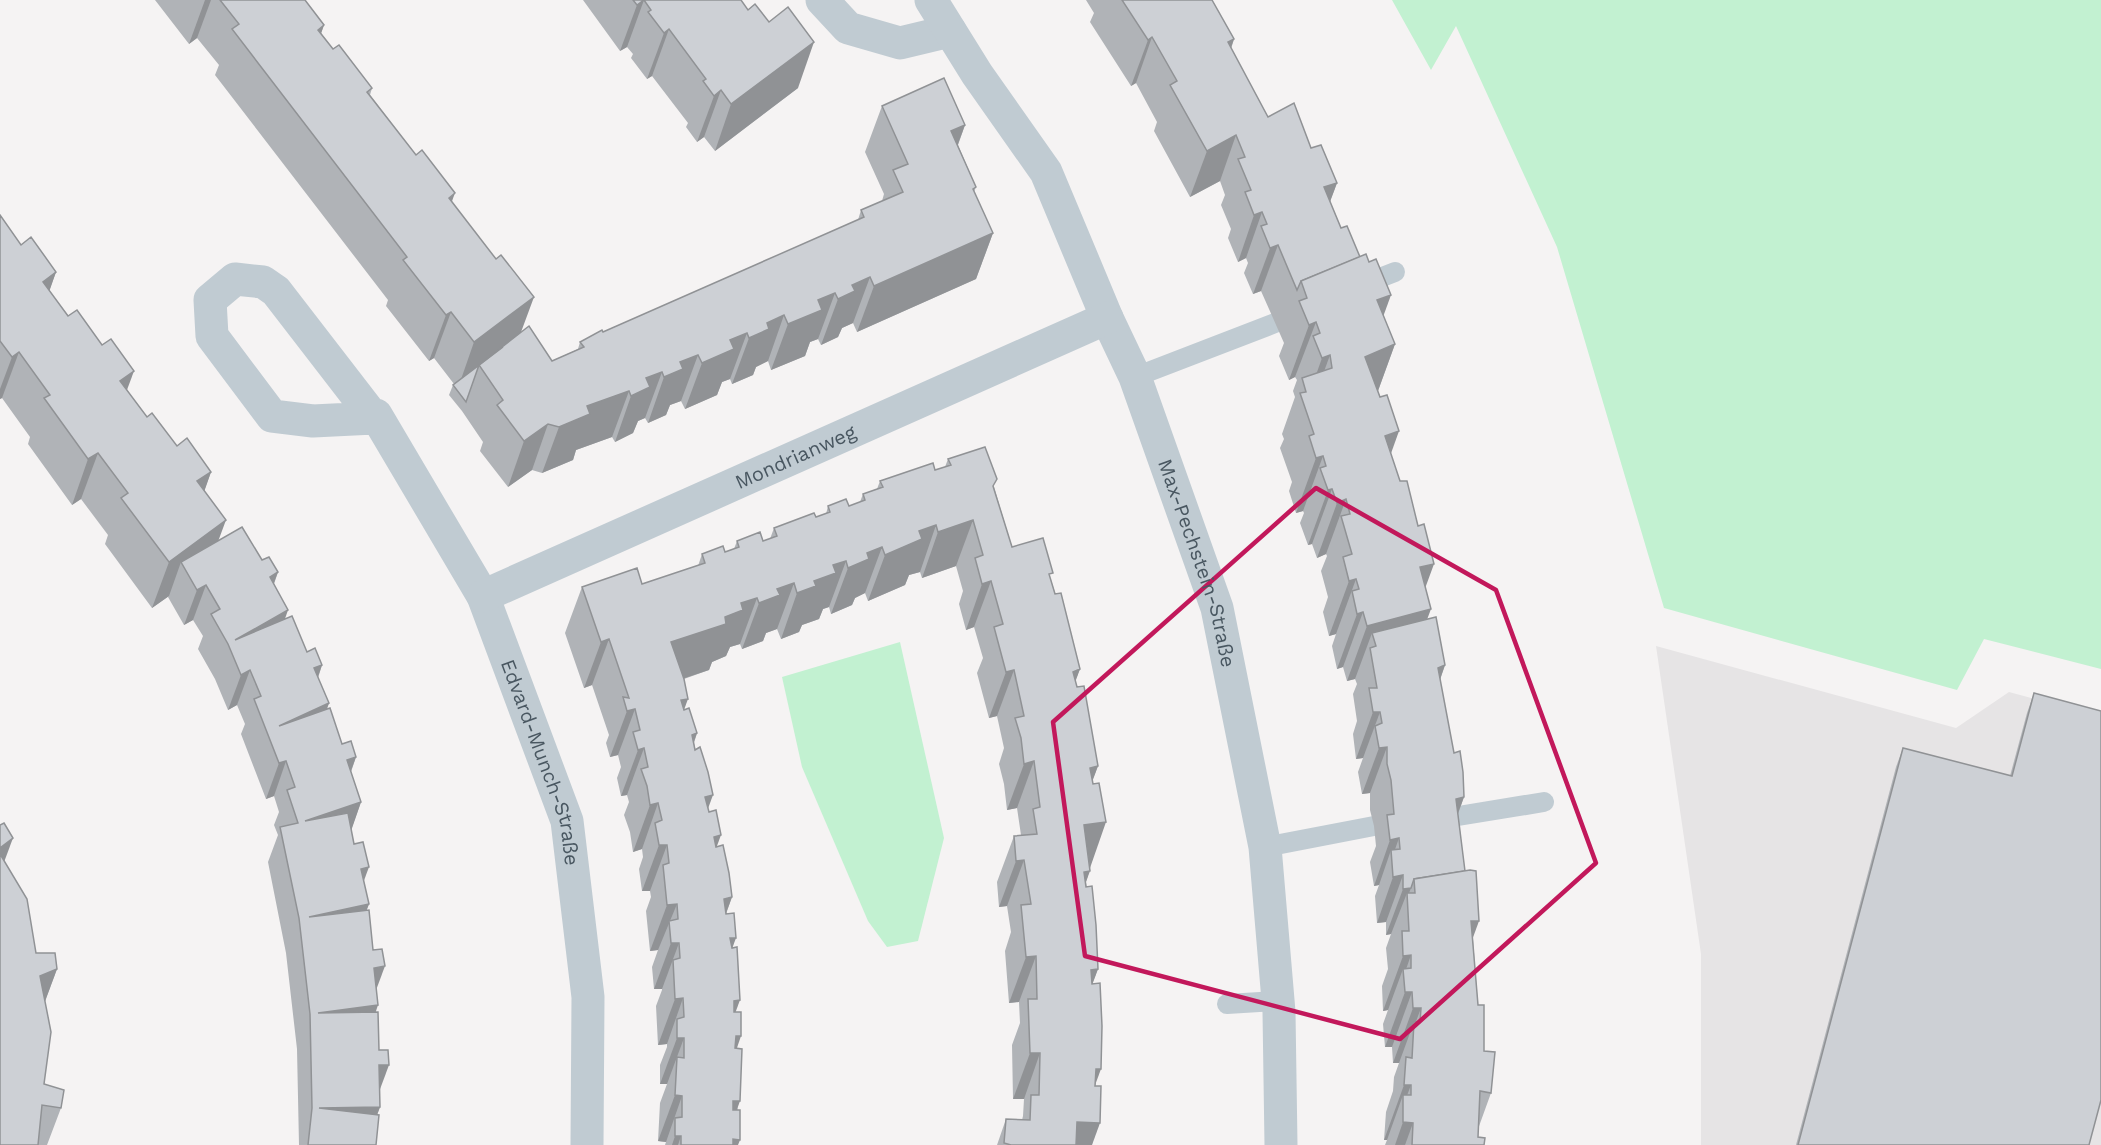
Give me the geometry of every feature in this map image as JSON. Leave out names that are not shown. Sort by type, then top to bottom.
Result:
[{"type":"street","points":[[822,0],[848,28],[900,43],[950,31]]},
{"type":"street","name":"Max-Pechstein-Straße","points":[[931,0],[977,74],[1046,172],[1107,318],[1135,377],[1217,608],[1265,847],[1278,1001],[1281,1145]]},
{"type":"street","name":"Edvard-Munch-Straße","points":[[374,418],[276,291],[263,282],[235,279],[210,300],[212,336],[272,416],[314,421],[374,418],[376,415],[483,596],[567,821],[588,997],[587,1145]]},
{"type":"street","name":"Mondrianweg","points":[[483,596],[1107,318]]},
{"type":"lane","points":[[1340,294],[1395,272]]},
{"type":"lane","points":[[1135,377],[1275,323]]},
{"type":"lane","points":[[1446,818],[1544,802]]},
{"type":"lane","points":[[1265,847],[1374,826]]},
{"type":"lane","points":[[1227,1004],[1278,1001]]},
{"type":"highlighted area","points":[[1316,488],[1496,590],[1596,863],[1400,1039],[1085,956],[1053,722]]},
{"type":"shaded area","points":[[1656,646],[1956,728],[2009,692],[2101,717],[2101,1145],[1701,1145],[1701,954]]},
{"type":"green space","points":[[1392,0],[2101,0],[2101,669],[1984,639],[1957,690],[1664,608],[1557,247],[1456,26],[1431,70]]},
{"type":"green space","points":[[900,642],[944,838],[918,941],[887,947],[868,921],[802,767],[782,677]]},
{"type":"building","points":[[220,0],[305,0],[324,25],[318,30],[333,49],[339,45],[372,88],[367,92],[416,155],[422,150],[455,193],[449,198],[496,259],[501,255],[534,297],[474,342],[451,312],[446,315],[403,260],[407,257],[232,29],[239,24]]},
{"type":"building","points":[[633,0],[644,0],[637,5]]},
{"type":"building","points":[[644,0],[741,0],[748,10],[755,4],[769,22],[788,7],[814,42],[731,104],[721,90],[714,96],[703,81],[706,79],[669,29],[664,33],[648,12],[651,10]]},
{"type":"building","points":[[1122,0],[1212,0],[1234,39],[1228,42],[1268,117],[1294,103],[1311,148],[1321,145],[1337,183],[1324,187],[1341,228],[1347,226],[1360,257],[1301,281],[1297,290],[1278,245],[1270,248],[1261,226],[1267,224],[1262,212],[1254,215],[1245,192],[1251,190],[1238,159],[1245,157],[1236,135],[1207,151],[1170,85],[1177,81],[1152,37],[1148,40]]},
{"type":"building","points":[[944,78],[965,125],[951,131],[993,233],[874,286],[870,277],[852,285],[855,291],[838,299],[835,293],[818,300],[822,310],[788,324],[784,315],[767,323],[769,329],[749,338],[747,333],[730,340],[734,349],[702,363],[698,355],[680,362],[683,369],[664,377],[662,372],[646,378],[650,387],[631,396],[629,391],[587,406],[590,414],[559,427],[548,424],[524,441],[497,405],[503,400],[479,365],[529,326],[552,361],[584,347],[580,342],[602,330],[603,332],[864,217],[861,210],[903,192],[893,170],[908,164],[882,106]]},
{"type":"building","points":[[0,215],[21,245],[31,237],[56,272],[43,282],[68,316],[77,310],[102,345],[111,339],[134,371],[120,381],[147,417],[152,413],[177,446],[187,438],[211,472],[197,481],[226,520],[169,562],[121,498],[128,493],[98,453],[88,459],[44,398],[50,395],[19,352],[12,357],[0,341]]},
{"type":"building","points":[[1366,254],[1369,262],[1376,259],[1391,295],[1377,300],[1395,344],[1365,357],[1380,397],[1387,395],[1399,431],[1385,436],[1400,481],[1407,481],[1418,526],[1424,524],[1434,564],[1420,567],[1431,609],[1367,626],[1363,612],[1357,614],[1352,591],[1359,589],[1356,579],[1349,581],[1343,557],[1352,554],[1341,516],[1350,514],[1346,499],[1337,503],[1332,489],[1328,490],[1320,468],[1326,466],[1323,456],[1316,458],[1309,436],[1314,434],[1300,393],[1306,392],[1302,378],[1332,368],[1330,355],[1322,358],[1313,336],[1320,333],[1316,322],[1309,325],[1299,301],[1307,298],[1301,281]]},
{"type":"building","points":[[479,365],[466,402],[453,385]]},
{"type":"building","points":[[985,447],[997,479],[993,486],[1012,547],[1043,538],[1053,573],[1049,574],[1055,594],[1061,593],[1080,669],[1073,672],[1077,687],[1084,686],[1098,766],[1090,768],[1093,784],[1099,783],[1106,822],[1084,825],[1090,871],[1084,872],[1086,887],[1092,886],[1096,925],[1098,969],[1091,970],[1092,984],[1100,983],[1101,1069],[1096,1069],[1095,1086],[1101,1086],[1100,1123],[1077,1122],[1076,1145],[1011,1145],[1004,1143],[1006,1119],[1030,1120],[1031,1095],[1039,1095],[1040,1053],[1030,1053],[1028,999],[1037,999],[1036,956],[1026,957],[1021,905],[1031,904],[1024,860],[1016,861],[1014,836],[1037,834],[1033,809],[1040,807],[1034,761],[1024,764],[1021,738],[1015,718],[1024,716],[1014,670],[1006,672],[994,627],[1003,624],[991,581],[982,584],[975,558],[983,555],[973,520],[938,532],[936,525],[919,531],[922,539],[885,555],[882,547],[867,553],[869,559],[848,568],[846,561],[833,565],[836,573],[814,581],[816,586],[797,593],[794,583],[777,589],[780,595],[759,603],[757,598],[741,603],[743,610],[725,617],[726,624],[671,642],[684,679],[688,699],[681,700],[684,710],[689,708],[697,733],[692,735],[695,750],[700,747],[708,772],[713,795],[705,797],[709,812],[716,810],[721,835],[714,837],[716,847],[723,845],[729,873],[732,897],[724,899],[726,914],[734,913],[736,938],[730,938],[732,948],[737,947],[740,1000],[734,1001],[734,1012],[741,1012],[741,1036],[736,1036],[735,1048],[742,1049],[740,1101],[733,1101],[733,1110],[740,1110],[740,1140],[733,1139],[733,1145],[681,1145],[681,1136],[675,1136],[675,1118],[682,1117],[682,1096],[675,1095],[677,1057],[684,1058],[684,1038],[677,1038],[677,1019],[684,1017],[683,998],[675,999],[673,960],[680,958],[679,943],[671,943],[669,921],[678,919],[677,904],[667,905],[663,865],[669,863],[667,845],[659,845],[655,823],[662,820],[658,803],[650,805],[641,769],[648,767],[644,748],[638,750],[633,732],[640,730],[635,709],[627,711],[623,697],[629,698],[609,639],[601,642],[582,587],[637,568],[642,584],[705,563],[702,554],[723,546],[725,552],[739,547],[737,541],[760,532],[763,541],[777,536],[774,528],[814,513],[816,517],[830,512],[828,506],[846,499],[849,506],[865,500],[863,494],[883,487],[880,481],[933,463],[935,470],[951,465],[948,459]]},
{"type":"building","points":[[242,527],[262,560],[269,557],[278,572],[270,577],[288,610],[235,640],[292,616],[307,652],[315,648],[322,665],[314,668],[329,703],[279,726],[330,708],[342,744],[351,741],[356,757],[347,760],[361,802],[305,821],[348,813],[354,844],[363,842],[369,867],[361,869],[369,904],[309,917],[369,910],[373,950],[382,949],[385,966],[374,968],[378,1005],[318,1013],[378,1012],[379,1050],[388,1050],[389,1065],[379,1065],[380,1107],[319,1108],[379,1115],[376,1145],[308,1145],[312,1108],[310,1014],[299,918],[280,827],[298,823],[287,790],[295,787],[286,761],[279,763],[254,699],[261,696],[250,670],[241,675],[228,644],[211,614],[220,609],[206,585],[197,590],[181,562]]},
{"type":"building","points":[[1436,617],[1445,665],[1438,668],[1454,753],[1460,751],[1463,772],[1464,797],[1456,799],[1465,871],[1414,879],[1411,888],[1403,889],[1403,875],[1393,877],[1391,850],[1400,849],[1399,838],[1390,840],[1387,815],[1394,814],[1391,780],[1387,764],[1387,747],[1379,748],[1375,726],[1382,723],[1380,712],[1373,712],[1369,688],[1377,688],[1370,648],[1376,646],[1372,633]]},
{"type":"building","points":[[2034,693],[2101,711],[2101,1100],[2089,1145],[1798,1145],[1903,748],[2012,776]]},
{"type":"building","points":[[4,823],[13,838],[0,848],[0,825]]},
{"type":"building","points":[[0,854],[27,899],[36,953],[55,953],[57,969],[40,976],[51,1032],[44,1084],[64,1090],[61,1108],[42,1105],[38,1145],[0,1145]]},
{"type":"building","points":[[1476,871],[1479,921],[1471,921],[1478,1005],[1484,1005],[1484,1051],[1495,1052],[1491,1093],[1480,1091],[1478,1137],[1485,1138],[1484,1145],[1412,1145],[1413,1123],[1403,1122],[1403,1095],[1411,1095],[1411,1085],[1404,1085],[1406,1057],[1412,1058],[1414,1022],[1420,1022],[1421,1008],[1413,1008],[1412,992],[1405,992],[1403,969],[1411,968],[1411,955],[1403,956],[1402,931],[1409,931],[1407,893],[1415,893],[1414,879]]}]
